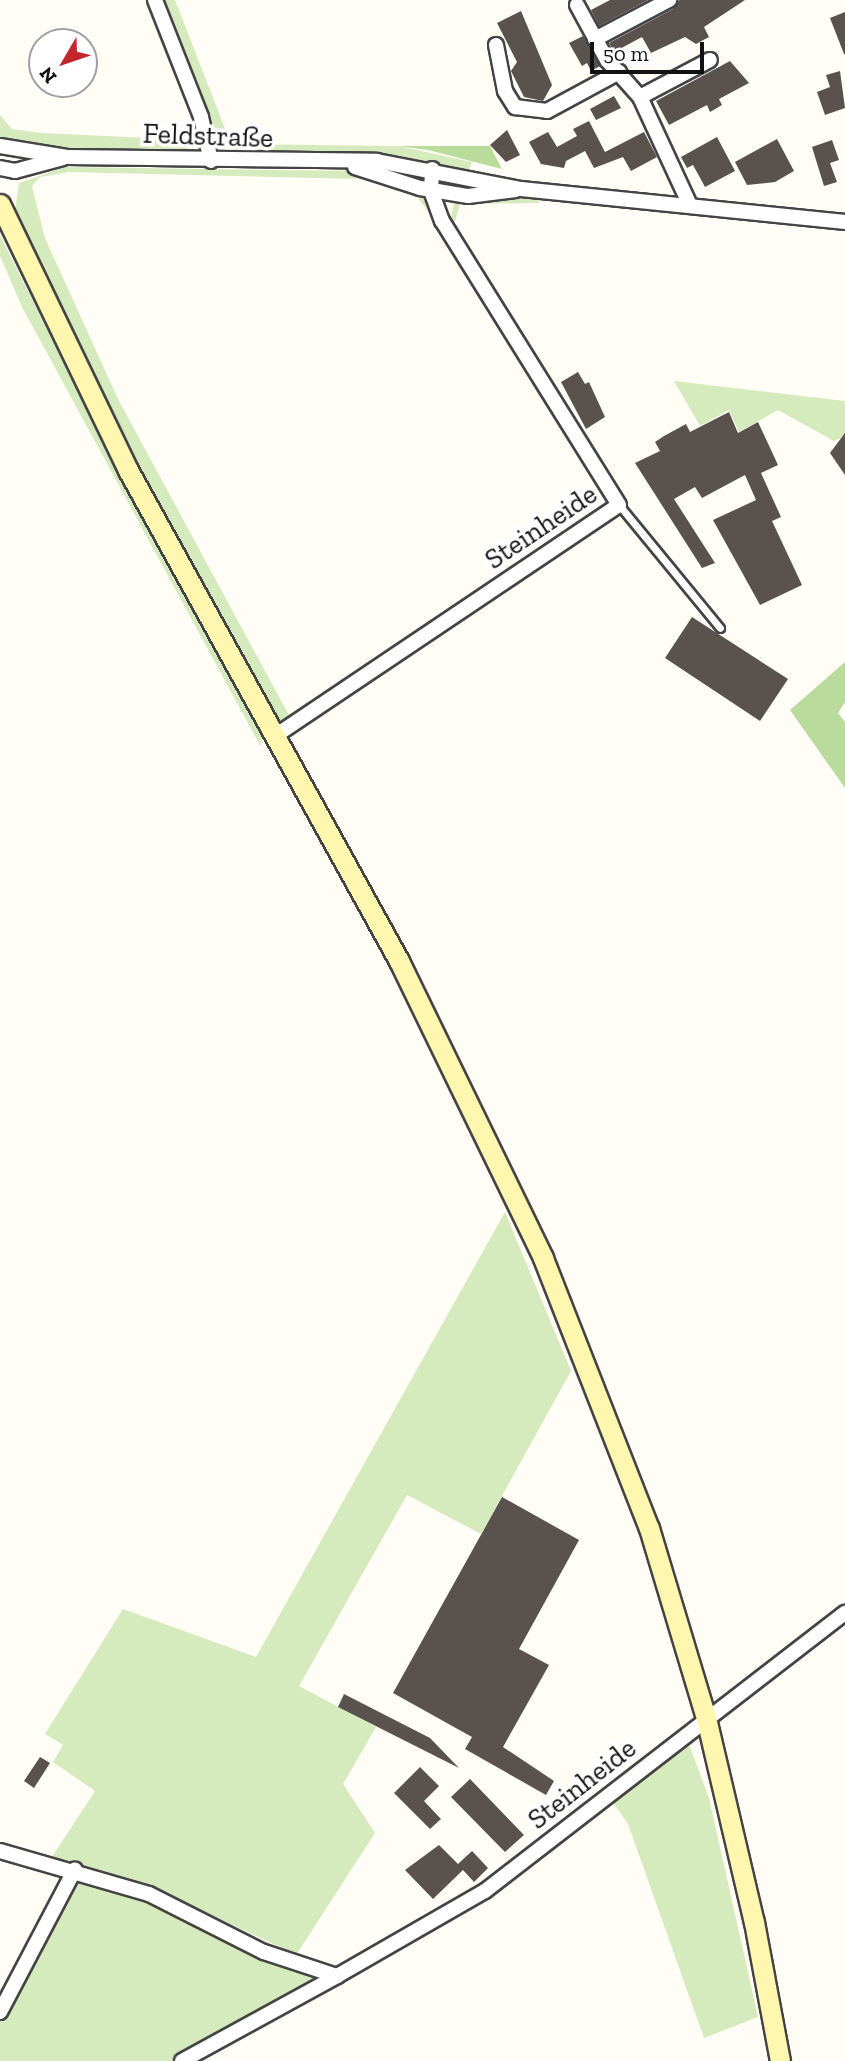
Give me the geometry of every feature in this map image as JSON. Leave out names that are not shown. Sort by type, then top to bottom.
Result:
[{"type":"street","points":[[155,0],[201,117],[211,161]]},
{"type":"street","points":[[595,39],[669,0]]},
{"type":"street","points":[[577,5],[595,39],[640,97],[690,205]]},
{"type":"street","points":[[496,45],[505,91],[515,107],[547,111],[619,72]]},
{"type":"street","points":[[640,97],[710,60]]},
{"type":"street","name":"Feldstraße","points":[[0,146],[67,157],[347,164],[377,160],[521,189],[845,222]]},
{"type":"street","name":"Feldstraße","points":[[0,168],[15,171],[67,157]]},
{"type":"street","name":"Feldstraße","points":[[347,164],[432,191],[468,196],[521,189]]},
{"type":"street","name":"Steinheide","points":[[275,736],[619,505],[443,221],[432,191],[432,169]]},
{"type":"street","points":[[0,204],[128,470],[399,961],[543,1258],[649,1528],[706,1718],[754,1922],[780,2061]]},
{"type":"street","name":"Steinheide","points":[[182,2061],[468,1904],[845,1613]]},
{"type":"street","points":[[0,1851],[75,1869],[149,1894],[264,1952],[337,1976]]},
{"type":"street","points":[[0,2012],[75,1869]]},
{"type":"lane","points":[[619,505],[720,628]]},
{"type":"green space","points":[[144,0],[197,121],[199,134],[186,151],[77,149],[0,139],[0,115],[12,129],[41,133],[191,140],[193,122]]},
{"type":"green space","points":[[163,0],[175,0],[231,144],[219,143]]},
{"type":"green space","points":[[231,144],[398,146],[472,162],[469,170],[393,158],[231,157]]},
{"type":"green space","points":[[398,146],[490,146],[502,169],[428,150]]},
{"type":"green space","points":[[66,167],[350,171],[411,189],[425,199],[449,237],[417,197],[363,179],[69,172],[40,177],[32,186],[45,238],[118,399],[291,719],[277,722],[100,404],[15,211],[19,183]]},
{"type":"green space","points":[[538,196],[539,203],[460,204],[453,229],[450,223],[454,202],[462,199]]},
{"type":"green space","points":[[0,235],[132,499],[262,735],[261,747],[22,307],[0,256]]},
{"type":"green space","points":[[674,381],[845,401],[845,436],[834,441],[778,410],[739,432],[729,410],[700,426]]},
{"type":"green space","points":[[845,662],[845,702],[838,713],[845,722],[845,788],[790,710]]},
{"type":"green space","points":[[505,1212],[571,1371],[481,1534],[407,1495],[299,1686],[376,1727],[343,1784],[375,1833],[296,1955],[149,1885],[52,1857],[95,1791],[53,1762],[63,1745],[45,1734],[123,1609],[256,1657]]},
{"type":"green space","points":[[689,1744],[709,1798],[758,2017],[704,2038],[628,1824],[612,1801]]},
{"type":"green space","points":[[79,1881],[143,1902],[261,1959],[324,1978],[173,2061],[0,2061],[0,2020],[67,1891]]},
{"type":"building","points":[[610,0],[648,0],[599,26],[591,10]]},
{"type":"building","points":[[679,0],[745,0],[704,27],[709,37],[696,44],[685,37],[651,53],[642,37],[614,52],[609,43],[673,9]]},
{"type":"building","points":[[521,11],[552,85],[543,101],[524,97],[511,71],[517,62],[497,23]]},
{"type":"building","points":[[845,12],[845,54],[844,54],[830,18]]},
{"type":"building","points":[[583,36],[600,66],[591,71],[587,63],[582,66],[569,43]]},
{"type":"building","points":[[730,61],[749,83],[719,99],[722,105],[710,112],[707,105],[669,125],[656,101]]},
{"type":"building","points":[[840,71],[845,108],[825,115],[817,92],[830,87],[826,75]]},
{"type":"building","points":[[614,96],[621,108],[596,120],[590,109]]},
{"type":"building","points":[[589,121],[605,152],[644,132],[657,157],[631,171],[623,157],[594,168],[585,151],[566,161],[564,168],[541,164],[529,142],[548,132],[557,147],[577,136],[573,129]]},
{"type":"building","points":[[507,130],[520,155],[506,162],[490,145]]},
{"type":"building","points":[[717,137],[735,171],[705,187],[693,165],[687,168],[681,157]]},
{"type":"building","points":[[777,139],[794,171],[775,182],[747,185],[735,162]]},
{"type":"building","points":[[832,140],[839,160],[830,163],[837,182],[824,186],[812,147]]},
{"type":"building","points":[[578,372],[585,384],[589,382],[605,417],[586,429],[561,382]]},
{"type":"building","points":[[729,412],[738,433],[758,422],[778,465],[761,473],[781,517],[772,521],[802,585],[760,605],[713,520],[756,500],[745,475],[702,498],[695,487],[674,499],[715,563],[702,568],[635,463],[660,451],[655,442],[686,424],[690,432]]},
{"type":"building","points":[[845,433],[845,475],[830,453]]},
{"type":"building","points":[[692,617],[788,679],[760,721],[665,658]]},
{"type":"building","points":[[502,1497],[579,1540],[519,1649],[549,1665],[503,1747],[554,1781],[546,1795],[465,1749],[472,1737],[393,1693]]},
{"type":"building","points":[[344,1694],[430,1738],[459,1768],[338,1707]]},
{"type":"building","points":[[40,1757],[50,1763],[34,1788],[24,1781]]},
{"type":"building","points":[[420,1767],[439,1786],[424,1801],[441,1819],[430,1829],[394,1793]]},
{"type":"building","points":[[470,1779],[524,1835],[505,1852],[451,1797]]},
{"type":"building","points":[[439,1845],[458,1864],[472,1851],[488,1868],[474,1882],[463,1870],[433,1899],[405,1870]]}]
